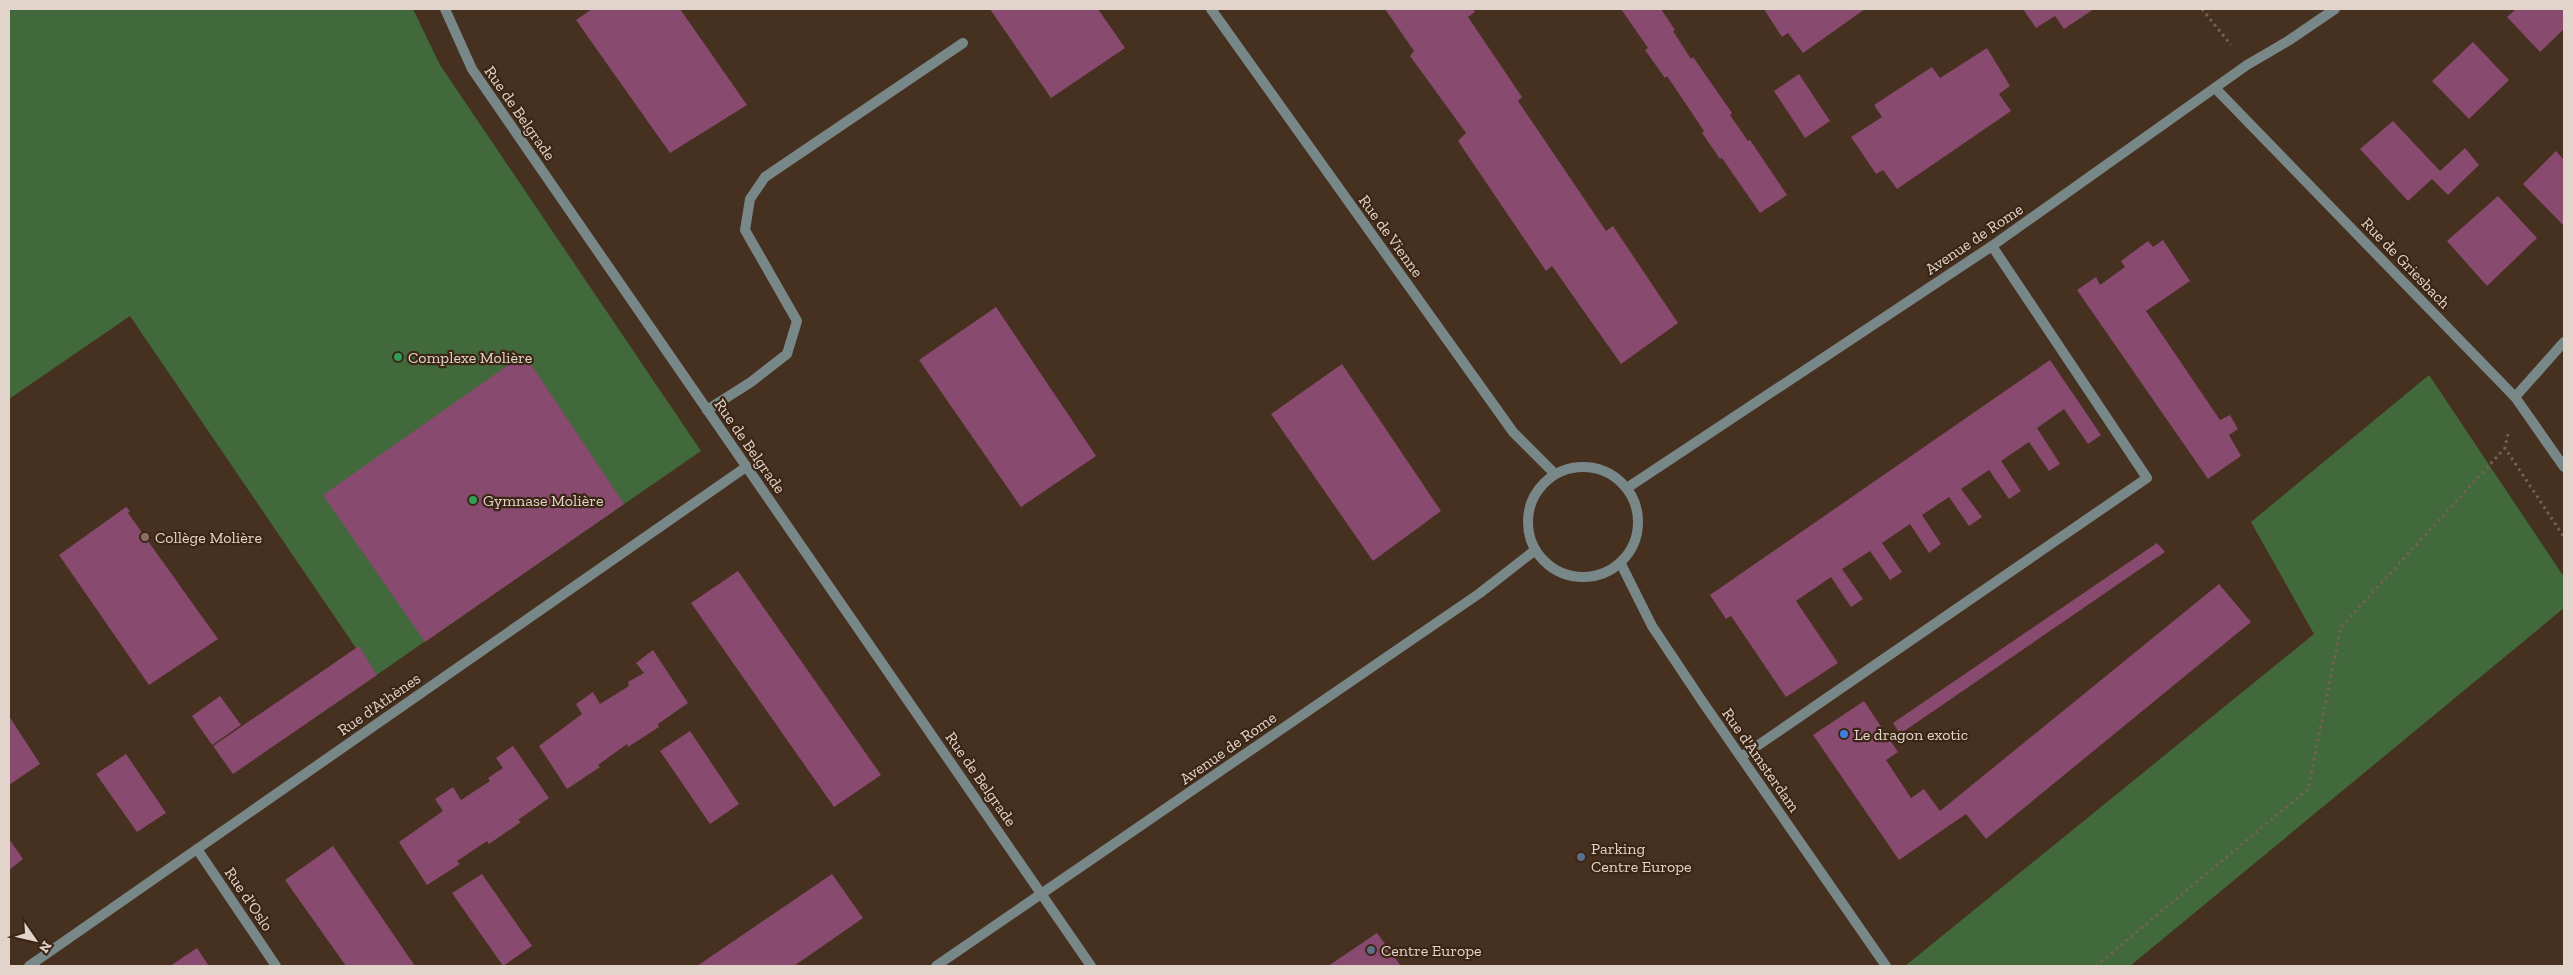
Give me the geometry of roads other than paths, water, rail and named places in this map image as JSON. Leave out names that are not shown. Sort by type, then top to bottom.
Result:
[{"type":"street","name":"Rue de Belgrade","points":[[445,9],[472,69],[1091,966]]},
{"type":"street","name":"Rue de Vienne","points":[[1211,9],[1513,432],[1555,474]]},
{"type":"street","name":"Avenue de Rome","points":[[1627,488],[1992,246],[2247,65],[2288,41],[2335,9]]},
{"type":"street","points":[[707,410],[751,382],[787,354],[797,321],[745,230],[750,199],[765,177],[963,43]]},
{"type":"street","name":"Rue de Griesbach","points":[[2215,88],[2515,397],[2564,467]]},
{"type":"street","points":[[1741,757],[2147,478],[1992,246]]},
{"type":"street","points":[[2515,397],[2564,342]]},
{"type":"street","name":"Rue d'Athènes","points":[[29,966],[746,467]]},
{"type":"street","points":[[1574,467],[1594,468],[1612,475],[1627,488],[1637,506],[1639,527],[1633,547],[1621,564],[1598,577],[1573,578],[1551,569],[1534,551],[1527,529],[1529,508],[1539,488],[1555,474],[1574,467]]},
{"type":"street","name":"Avenue de Rome","points":[[936,966],[1480,592],[1534,551]]},
{"type":"street","name":"Rue d'Amsterdam","points":[[1621,564],[1652,626],[1886,966]]},
{"type":"street","name":"Rue d'Oslo","points":[[197,849],[276,966]]},
{"type":"place","name":"Complexe Molière","points":[[398,357]]},
{"type":"place","name":"Gymnase Molière","points":[[473,500]]},
{"type":"place","name":"Collège Molière","points":[[145,537]]},
{"type":"place","name":"Le dragon exotic","points":[[1844,734]]},
{"type":"place","name":"Parking Centre Europe","points":[[1581,857]]},
{"type":"place","name":"Centre Europe","points":[[1371,950]]}]
